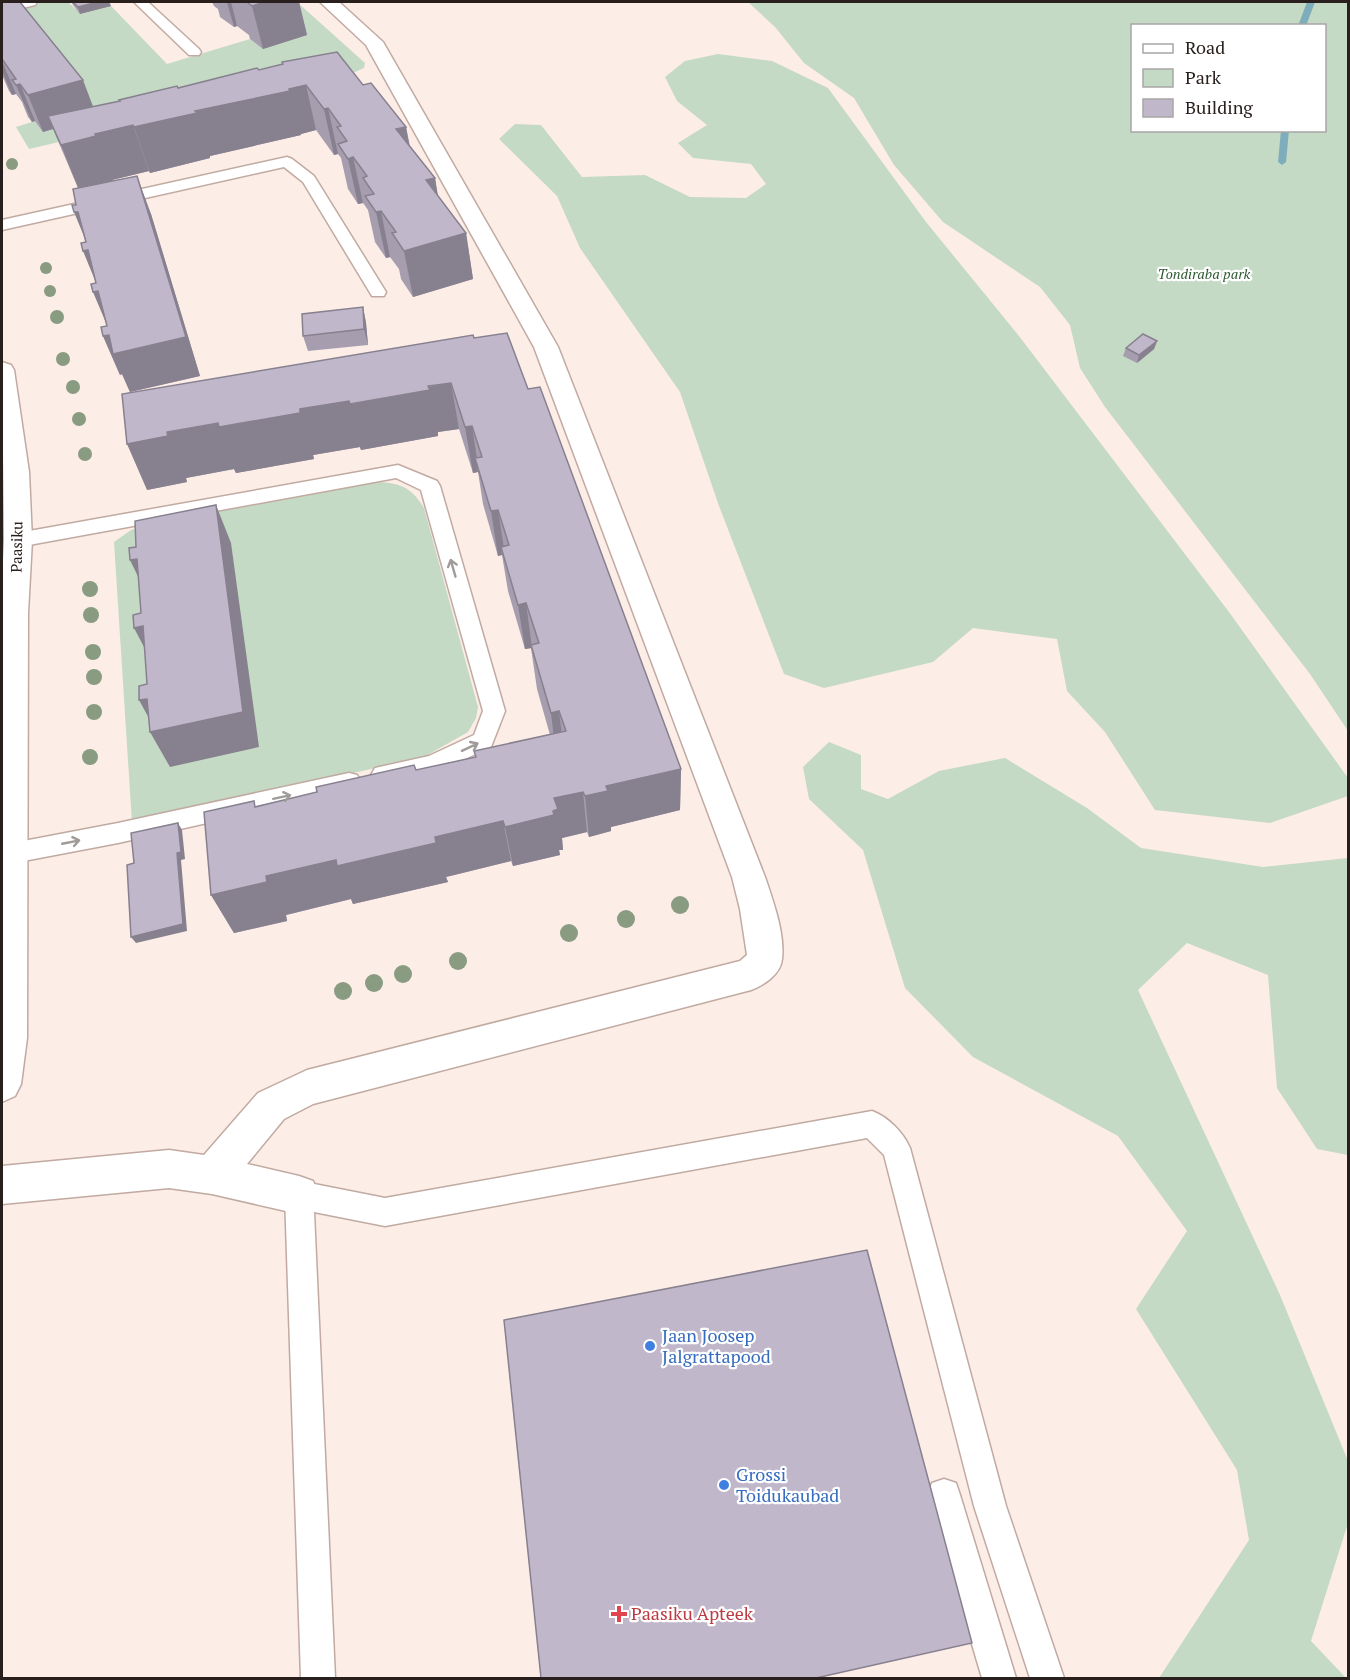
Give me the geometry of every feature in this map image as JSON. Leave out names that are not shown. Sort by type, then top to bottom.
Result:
[{"type":"street","points":[[212,1175],[271,1106],[307,1088],[751,974],[765,960],[763,927],[751,877],[725,817],[546,346],[374,42],[329,2]]},
{"type":"street","name":"Paasiku","points":[[2,370],[16,472],[18,540],[14,613],[13,853],[9,1038],[2,1084]]},
{"type":"street","points":[[2,1185],[169,1169],[212,1175],[299,1195]]},
{"type":"lane","points":[[2,9],[30,2]]},
{"type":"lane","points":[[141,2],[194,52]]},
{"type":"lane","points":[[2,225],[287,162],[309,179],[378,292]]},
{"type":"lane","points":[[13,853],[118,833],[433,764],[483,741],[494,711],[430,486],[398,471],[18,540]]},
{"type":"lane","points":[[318,1678],[299,1195],[385,1212],[872,1124],[896,1148],[990,1506],[1047,1678]]},
{"type":"lane","points":[[945,1495],[999,1678]]},
{"type":"green space","points":[[41,2],[68,2],[81,14],[111,6],[167,64],[250,39],[264,49],[297,2],[365,63],[364,68],[353,73],[29,149],[16,127],[35,121],[2,13]]},
{"type":"green space","name":"Tondiraba park","points":[[748,2],[1348,2],[1348,731],[1310,674],[1105,407],[1080,368],[1070,325],[1040,287],[943,222],[894,165],[854,98],[804,63],[775,27]]},
{"type":"green space","points":[[718,54],[772,61],[828,88],[926,222],[1019,336],[1229,612],[1348,778],[1348,796],[1270,823],[1155,810],[1105,732],[1067,691],[1057,639],[973,628],[933,662],[824,688],[784,674],[719,506],[680,392],[580,248],[557,196],[499,139],[515,124],[541,125],[582,177],[645,175],[690,197],[746,198],[766,184],[751,164],[693,158],[678,143],[707,125],[677,101],[665,77],[685,61]]},
{"type":"green space","points":[[367,482],[393,484],[407,489],[413,493],[424,508],[478,707],[476,718],[468,732],[424,757],[132,823],[114,542],[131,530],[154,524]]},
{"type":"green space","points":[[829,742],[861,755],[861,789],[888,799],[939,771],[1005,758],[1087,808],[1141,848],[1263,867],[1348,858],[1348,1155],[1317,1149],[1277,1088],[1268,975],[1187,943],[1138,990],[1280,1295],[1348,1461],[1348,1523],[1311,1641],[1346,1678],[1159,1678],[1249,1540],[1237,1470],[1136,1309],[1187,1231],[1118,1136],[973,1057],[905,988],[863,850],[809,799],[803,767]]},
{"type":"building","points":[[2,2],[20,2],[83,80],[28,95],[20,84],[16,85],[12,80],[16,79],[2,59]]},
{"type":"building","points":[[73,2],[98,2],[78,7]]},
{"type":"building","points":[[247,2],[265,2],[252,6]]},
{"type":"building","points":[[337,52],[363,85],[371,83],[406,127],[396,129],[435,178],[426,180],[466,233],[404,251],[392,233],[396,232],[381,211],[376,212],[365,196],[374,194],[363,178],[367,176],[353,157],[348,159],[338,144],[347,141],[337,127],[341,126],[328,108],[324,109],[306,85],[289,89],[290,91],[195,111],[197,113],[95,134],[96,136],[61,145],[48,116],[177,86],[178,88],[257,68],[259,70],[283,64],[282,62]]},
{"type":"building","points":[[137,176],[186,337],[113,354],[109,335],[103,336],[101,327],[107,326],[98,291],[93,292],[91,284],[96,283],[88,250],[83,251],[81,243],[86,242],[78,212],[74,212],[72,205],[76,205],[73,189]]},
{"type":"building","points":[[363,307],[364,329],[303,336],[302,314]]},
{"type":"building","points":[[507,333],[528,389],[540,387],[681,769],[606,786],[608,791],[585,796],[583,792],[554,798],[558,809],[553,811],[554,815],[505,827],[503,821],[435,837],[436,843],[337,866],[336,860],[266,876],[267,882],[211,895],[204,812],[254,801],[255,807],[317,792],[316,787],[414,765],[416,770],[476,757],[474,751],[566,731],[559,711],[551,713],[531,645],[539,643],[526,603],[518,605],[501,547],[509,545],[498,510],[491,511],[475,458],[482,457],[472,426],[465,427],[451,383],[428,386],[430,390],[350,404],[349,401],[300,409],[300,413],[219,427],[218,423],[167,432],[168,436],[127,444],[122,394],[473,335],[474,338]]},
{"type":"building","points":[[1143,334],[1157,341],[1139,355],[1126,348]]},
{"type":"building","points":[[216,505],[243,712],[150,732],[147,699],[139,700],[139,686],[147,684],[143,626],[134,628],[133,615],[141,613],[137,559],[130,560],[129,548],[136,547],[135,521]]},
{"type":"building","points":[[178,823],[181,852],[177,853],[183,924],[131,937],[127,865],[134,863],[131,833]]},
{"type":"building","name":"Grossi Toidukaubad","points":[[867,1250],[972,1643],[816,1678],[541,1678],[504,1320]]},
{"type":"waterway","points":[[1303,24],[1311,2]]},
{"type":"waterway","points":[[1282,162],[1285,132]]},
{"type":"place","name":"Jaan Joosep Jalgrattapood","points":[[650,1346]]},
{"type":"place","name":"Grossi Toidukaubad","points":[[724,1485]]},
{"type":"place","name":"Paasiku Apteek","points":[[619,1614]]}]
